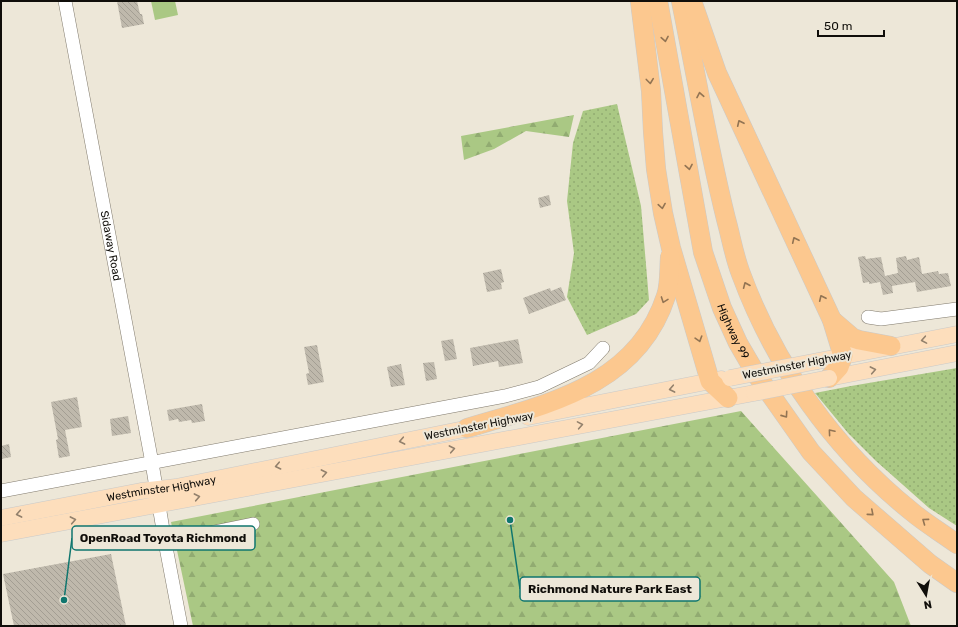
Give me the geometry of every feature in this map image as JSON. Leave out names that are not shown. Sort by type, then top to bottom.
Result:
[{"type":"highway","points":[[640,1],[651,91],[656,169],[663,213],[671,248],[710,381],[735,397]]},
{"type":"highway","name":"Highway 99","points":[[658,1],[703,252],[722,308],[738,343],[756,374],[811,452],[854,498],[930,564],[957,583]]},
{"type":"highway","points":[[682,1],[718,188],[740,273],[761,321],[786,368],[804,396],[830,431],[868,472],[906,506],[957,544]]},
{"type":"highway","points":[[692,1],[717,73],[832,320],[843,356],[838,367],[829,378]]},
{"type":"highway","points":[[467,428],[563,398],[604,376],[622,363],[639,347],[654,326],[666,295],[671,248]]},
{"type":"highway","points":[[832,320],[853,338],[891,346]]},
{"type":"highway","points":[[930,564],[957,586]]},
{"type":"main road","name":"Westminster Highway","points":[[1,518],[141,491],[157,497],[176,487],[467,428],[957,334]]},
{"type":"main road","name":"Westminster Highway","points":[[1,534],[157,497],[735,397],[957,353]]},
{"type":"street","name":"Sidaway Road","points":[[65,1],[152,463],[181,626]]},
{"type":"street","points":[[868,318],[881,319],[957,310]]},
{"type":"street","points":[[1,491],[505,396],[539,387],[588,363],[603,348]]},
{"type":"street","points":[[588,363],[599,365],[622,363]]},
{"type":"street","points":[[165,542],[252,524]]},
{"type":"green space","points":[[151,1],[175,1],[178,15],[155,20]]},
{"type":"green space","points":[[617,104],[641,206],[649,300],[636,314],[587,335],[567,297],[574,253],[567,201],[573,143],[583,111]]},
{"type":"green space","points":[[574,115],[569,137],[526,131],[494,149],[464,160],[461,136]]},
{"type":"green space","points":[[957,368],[957,526],[929,508],[876,461],[848,433],[815,393]]},
{"type":"green space","points":[[741,411],[894,582],[911,626],[193,626],[171,522]]},
{"type":"building","points":[[117,1],[137,1],[144,24],[122,28]]},
{"type":"building","points":[[549,195],[551,205],[540,208],[538,198]]},
{"type":"building","points":[[865,256],[866,259],[881,257],[885,276],[898,273],[896,258],[906,256],[907,260],[919,257],[922,274],[938,271],[939,274],[948,273],[951,286],[917,292],[915,282],[892,286],[893,293],[883,295],[880,282],[869,284],[869,282],[863,283],[858,257]]},
{"type":"building","points":[[501,269],[504,282],[501,283],[502,289],[487,292],[483,273]]},
{"type":"building","points":[[561,287],[566,300],[529,314],[523,298],[550,288],[551,291]]},
{"type":"building","points":[[453,339],[457,359],[445,361],[441,341]]},
{"type":"building","points":[[518,339],[523,363],[499,367],[498,361],[473,366],[470,348]]},
{"type":"building","points":[[317,345],[324,382],[308,385],[306,374],[309,373],[304,347]]},
{"type":"building","points":[[434,362],[437,379],[426,381],[423,363]]},
{"type":"building","points":[[401,364],[405,385],[391,387],[387,367]]},
{"type":"building","points":[[77,397],[82,427],[65,430],[70,456],[59,458],[56,440],[58,439],[51,402]]},
{"type":"building","points":[[202,404],[205,421],[192,423],[191,420],[179,422],[178,419],[169,421],[167,410]]},
{"type":"building","points":[[128,416],[131,433],[112,436],[110,419]]},
{"type":"building","points":[[9,444],[11,457],[1,459],[1,446]]},
{"type":"building","points":[[111,554],[126,626],[14,626],[3,574]]},
{"type":"place","name":"Richmond Nature Park East","points":[[510,520]]},
{"type":"place","name":"OpenRoad Toyota Richmond","points":[[64,600]]}]
